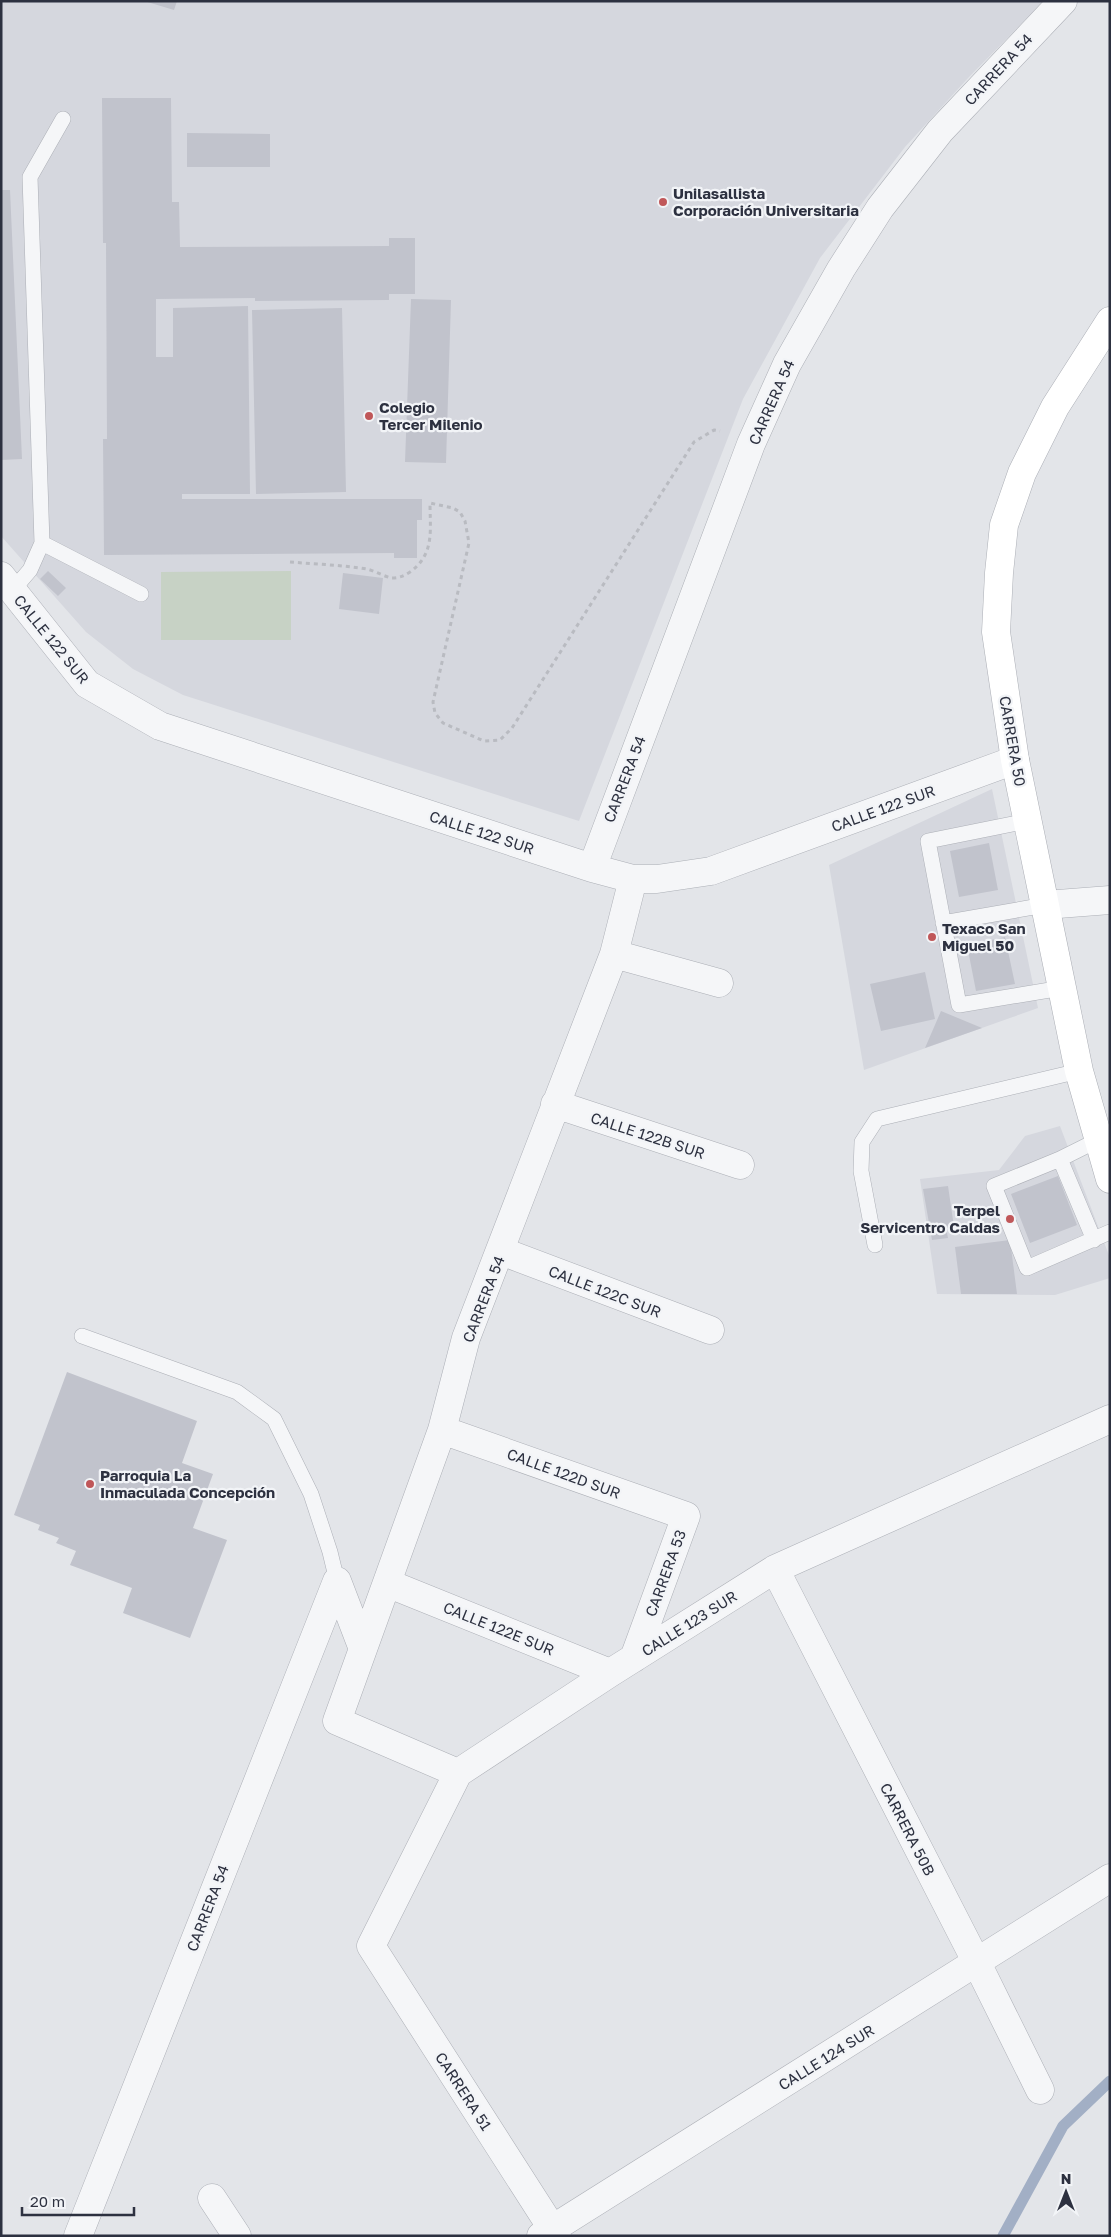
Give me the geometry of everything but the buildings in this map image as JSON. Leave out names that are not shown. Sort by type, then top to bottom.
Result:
[{"type":"main road","name":"CARRERA 50","points":[[1110,321],[1055,407],[1022,473],[1004,525],[996,632],[1015,760],[1079,1071],[1110,1179]]},
{"type":"street","name":"CARRERA 54","points":[[592,868],[610,814],[751,444],[787,364],[841,269],[880,208],[940,132],[1063,1]]},
{"type":"street","name":"CALLE 122 SUR","points":[[7,583],[88,684],[160,726],[592,868],[633,878],[657,879],[711,871],[1015,760]]},
{"type":"street","name":"CARRERA 54","points":[[458,1773],[336,1721],[442,1430],[466,1338],[614,954],[633,878]]},
{"type":"street","points":[[1045,905],[1110,900]]},
{"type":"street","points":[[614,954],[718,983]]},
{"type":"street","name":"CALLE 122B SUR","points":[[555,1104],[740,1165]]},
{"type":"street","name":"CALLE 122C SUR","points":[[501,1251],[710,1330]]},
{"type":"street","name":"CALLE 123 SUR","points":[[371,1946],[458,1773],[610,1673],[775,1569],[1110,1419]]},
{"type":"street","name":"CALLE 122D SUR","points":[[442,1430],[686,1516]]},
{"type":"street","name":"CARRERA 53","points":[[634,1658],[686,1516]]},
{"type":"street","name":"CARRERA 50B","points":[[775,1569],[1040,2090]]},
{"type":"street","name":"CARRERA 54","points":[[78,2236],[336,1581]]},
{"type":"street","points":[[336,1581],[363,1649]]},
{"type":"street","name":"CALLE 122E SUR","points":[[387,1584],[610,1673]]},
{"type":"street","name":"CALLE 124 SUR","points":[[550,2233],[1110,1878]]},
{"type":"street","name":"CARRERA 51","points":[[371,1946],[550,2233]]},
{"type":"street","points":[[212,2198],[236,2236]]},
{"type":"lane","points":[[7,583],[30,570],[42,544],[30,177],[63,119]]},
{"type":"lane","points":[[42,544],[141,594]]},
{"type":"lane","points":[[1027,821],[928,841],[959,1004],[1062,988]]},
{"type":"lane","points":[[943,923],[1045,905]]},
{"type":"lane","points":[[875,1245],[861,1171],[862,1142],[877,1119],[1079,1071]]},
{"type":"lane","points":[[1098,1140],[1060,1159],[994,1186],[1027,1268],[1110,1232]]},
{"type":"lane","points":[[1060,1159],[1094,1240]]},
{"type":"lane","points":[[82,1336],[237,1392],[274,1419],[311,1494],[330,1552],[336,1581]]},
{"type":"path","points":[[290,562],[350,567],[381,573],[390,578],[402,577],[415,568],[427,553],[430,544],[430,502],[453,508],[460,512],[465,520],[467,530],[468,555],[433,702],[435,713],[443,723],[484,741],[500,740],[512,728],[694,442],[714,430],[722,431]]},
{"type":"shaded area","name":"Colegio Tercer Milenio","points":[[1,1],[1044,1],[969,77],[905,147],[820,258],[743,399],[579,821],[183,695],[133,669],[86,632],[1,536]]},
{"type":"shaded area","points":[[291,571],[291,640],[161,640],[161,572]]},
{"type":"shaded area","name":"Texaco San Miguel 50","points":[[992,789],[1038,1008],[864,1070],[829,865]]},
{"type":"shaded area","name":"Terpel Servicentro Caldas","points":[[1060,1126],[1110,1258],[1110,1278],[1055,1295],[937,1294],[920,1179],[999,1170],[1025,1136]]},
{"type":"waterway","points":[[1003,2236],[1063,2126],[1110,2081]]},
{"type":"place","name":"Unilasallista Corporación Universitaria","points":[[663,202]]},
{"type":"place","name":"Colegio Tercer Milenio","points":[[369,416]]},
{"type":"place","name":"Texaco San Miguel 50","points":[[932,937]]},
{"type":"place","name":"Terpel Servicentro Caldas","points":[[1010,1219]]},
{"type":"place","name":"Parroquia La Inmaculada Concepción","points":[[90,1484]]}]
